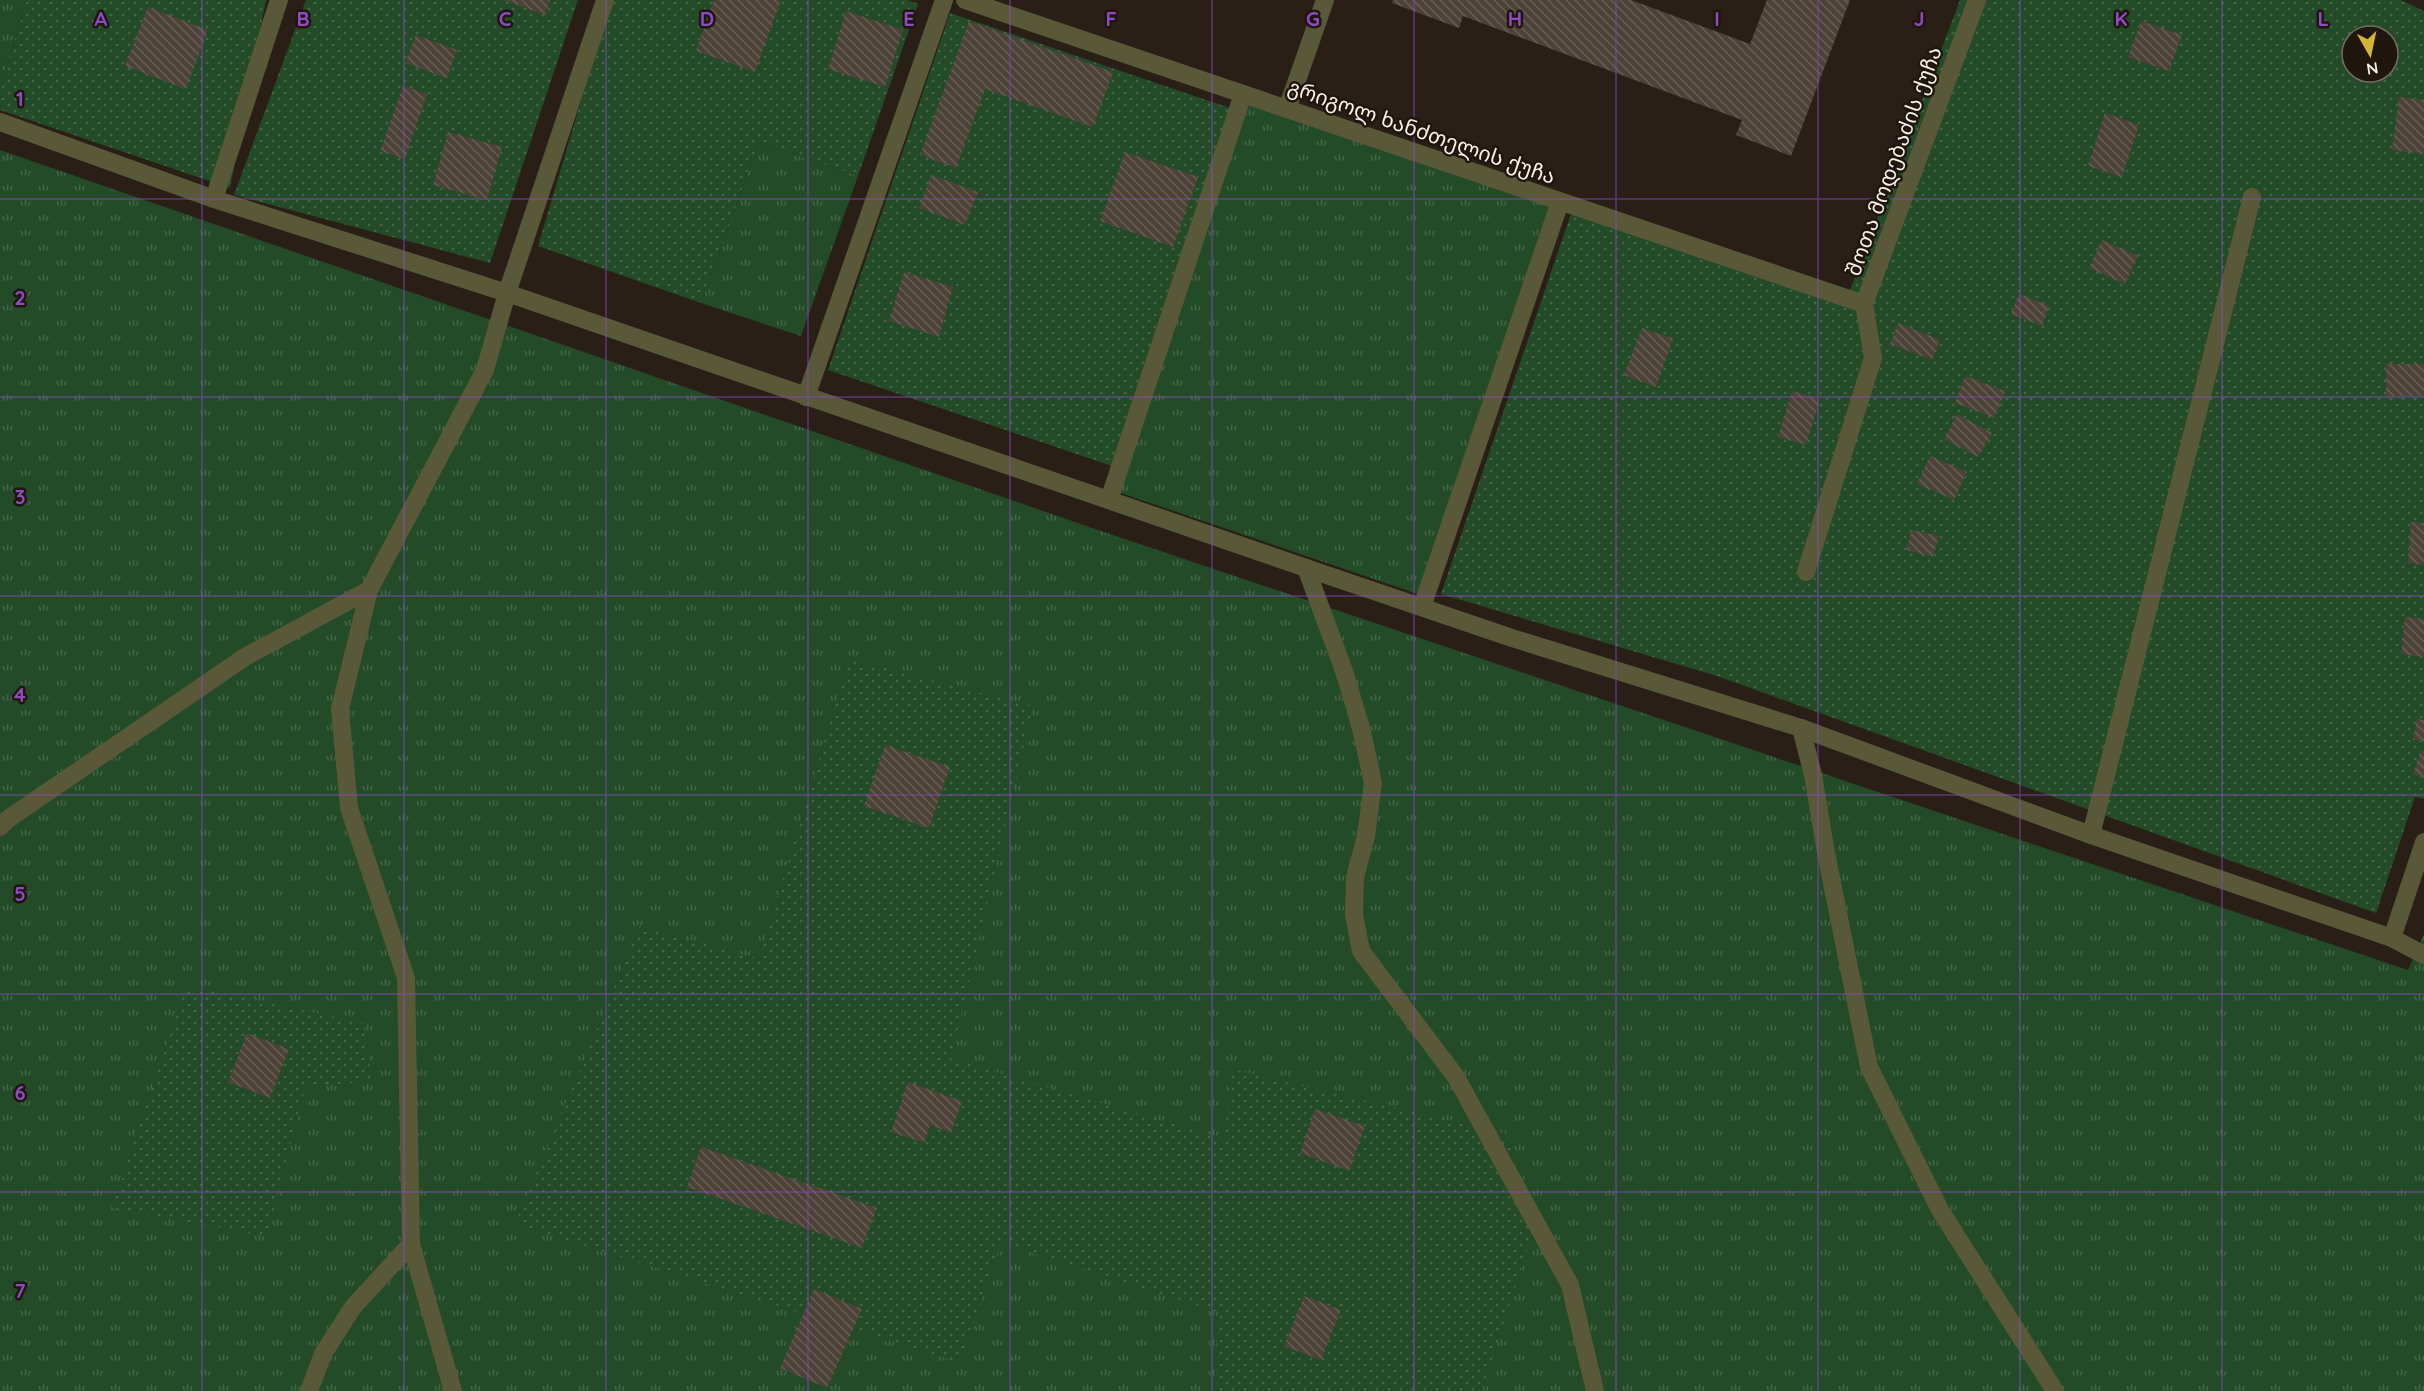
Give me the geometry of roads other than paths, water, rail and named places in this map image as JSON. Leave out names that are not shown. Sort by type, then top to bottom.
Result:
[{"type":"street","points":[[214,199],[279,0]]},
{"type":"street","points":[[453,1391],[411,1244],[406,978],[349,808],[340,710],[369,590],[484,370],[507,293],[605,0]]},
{"type":"street","points":[[806,397],[944,0]]},
{"type":"street","name":"გრიგოლ ხანძთელის ქუჩა","points":[[965,0],[1864,304]]},
{"type":"street","points":[[1287,109],[1325,0]]},
{"type":"street","name":"შოთა მოდებაძის ქუჩა","points":[[1864,304],[1977,0]]},
{"type":"street","points":[[1109,500],[1243,94]]},
{"type":"street","points":[[0,122],[214,199],[507,293],[1512,638],[1801,728],[2091,835],[2392,938],[2424,955]]},
{"type":"street","points":[[2091,835],[2252,197]]},
{"type":"street","points":[[1422,607],[1560,202]]},
{"type":"street","points":[[1806,572],[1874,358],[1864,304]]},
{"type":"street","points":[[1306,568],[1344,671],[1361,728],[1373,783],[1366,836],[1355,877],[1354,915],[1361,951],[1456,1077],[1570,1285],[1595,1391]]},
{"type":"street","points":[[0,827],[8,819],[245,657],[369,590]]},
{"type":"street","points":[[1801,728],[1813,775],[1826,853],[1869,1066],[1940,1210],[2055,1391]]},
{"type":"street","points":[[2392,938],[2424,842]]},
{"type":"street","points":[[309,1391],[323,1354],[353,1307],[411,1244]]}]
